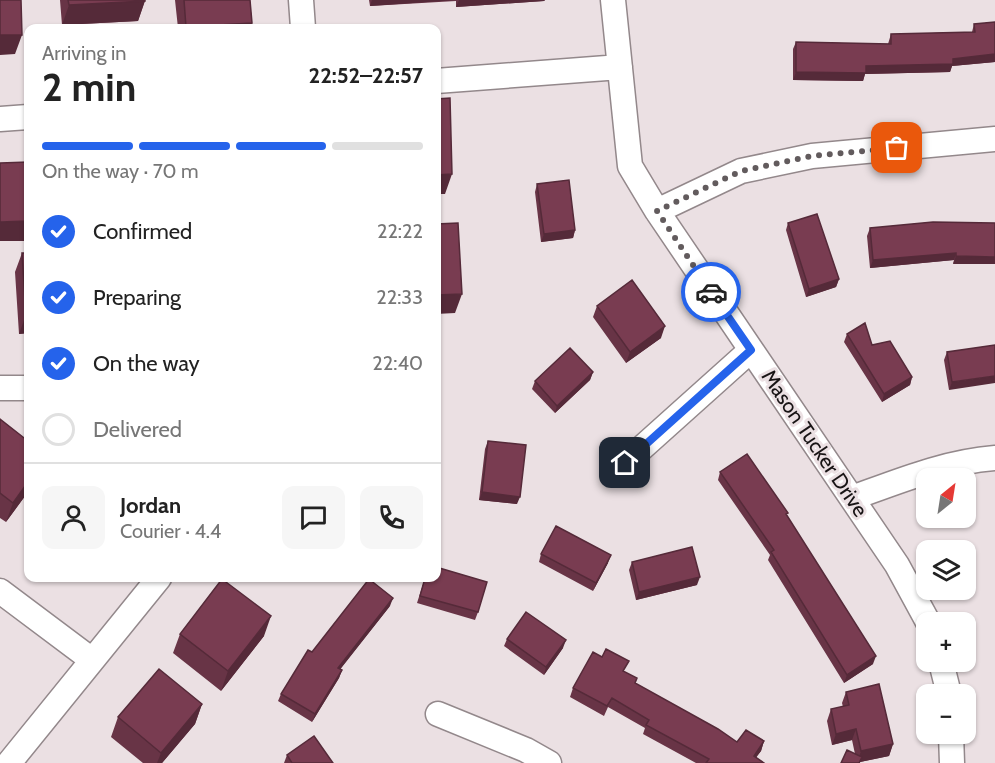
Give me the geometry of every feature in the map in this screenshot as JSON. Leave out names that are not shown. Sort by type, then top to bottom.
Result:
[{"type":"street","points":[[301,0],[303,24]]},
{"type":"street","name":"Mason Tucker Drive","points":[[613,0],[630,166],[657,211],[897,565],[923,612]]},
{"type":"street","points":[[441,81],[620,67]]},
{"type":"street","points":[[0,119],[24,117]]},
{"type":"street","points":[[657,211],[741,171],[812,156],[995,139]]},
{"type":"street","points":[[625,463],[751,350]]},
{"type":"street","points":[[0,388],[24,387]]},
{"type":"street","points":[[852,498],[970,460],[995,458]]},
{"type":"street","points":[[9,763],[156,582]]},
{"type":"street","points":[[0,591],[92,660]]},
{"type":"street","points":[[438,714],[526,750],[549,763]]},
{"type":"street","points":[[951,744],[952,763]]},
{"type":"building","points":[[0,0],[21,0],[22,35],[0,35]]},
{"type":"building","points":[[68,0],[145,0],[145,1],[69,5]]},
{"type":"building","points":[[184,0],[250,0],[252,23],[186,24]]},
{"type":"building","points":[[995,22],[995,54],[953,59],[953,64],[866,66],[866,73],[796,72],[796,42],[891,44],[891,34],[975,32],[974,24]]},
{"type":"building","points":[[450,98],[452,174],[441,175],[441,99]]},
{"type":"building","points":[[24,162],[24,221],[0,222],[0,163]]},
{"type":"building","points":[[569,180],[575,230],[544,234],[537,184]]},
{"type":"building","points":[[817,214],[839,279],[809,289],[788,223]]},
{"type":"building","points":[[933,222],[995,223],[995,257],[956,256],[956,253],[873,260],[870,228]]},
{"type":"building","points":[[458,223],[462,294],[441,295],[441,224]]},
{"type":"building","points":[[22,253],[24,253],[24,284]]},
{"type":"building","points":[[632,280],[665,326],[630,352],[597,306]]},
{"type":"building","points":[[865,323],[872,345],[890,341],[912,377],[884,394],[847,334]]},
{"type":"building","points":[[995,345],[995,376],[952,382],[947,352]]},
{"type":"building","points":[[570,348],[593,372],[557,406],[535,381]]},
{"type":"building","points":[[0,419],[24,438],[24,488],[13,503],[0,493]]},
{"type":"building","points":[[488,441],[526,445],[520,497],[482,492]]},
{"type":"building","points":[[747,454],[788,513],[786,514],[876,656],[847,675],[771,552],[774,550],[720,472]]},
{"type":"building","points":[[556,526],[611,555],[596,583],[541,554]]},
{"type":"building","points":[[692,547],[700,577],[639,592],[632,562]]},
{"type":"building","points":[[441,568],[487,582],[478,612],[420,596],[424,582],[441,582]]},
{"type":"building","points":[[220,582],[226,582],[271,616],[228,671],[180,634]]},
{"type":"building","points":[[367,582],[373,582],[393,598],[338,668],[342,670],[315,714],[281,694],[308,650],[312,652]]},
{"type":"building","points":[[526,612],[566,640],[546,667],[507,639]]},
{"type":"building","points":[[606,649],[629,661],[623,671],[637,678],[635,683],[737,742],[746,730],[764,741],[754,756],[764,763],[706,763],[709,759],[646,725],[649,720],[612,698],[607,706],[573,688],[593,652],[602,657]]},
{"type":"building","points":[[159,669],[202,704],[161,753],[118,717]]},
{"type":"building","points":[[879,684],[893,744],[861,751],[856,729],[836,734],[831,709],[849,705],[846,692]]},
{"type":"building","points":[[314,736],[333,763],[292,763],[287,755]]},
{"type":"building","points":[[847,750],[862,757],[859,763],[841,763]]},
{"type":"way so far","points":[[711,292],[657,211],[741,171],[812,156],[897,148]]},
{"type":"route","points":[[625,463],[751,350],[711,292]]}]
